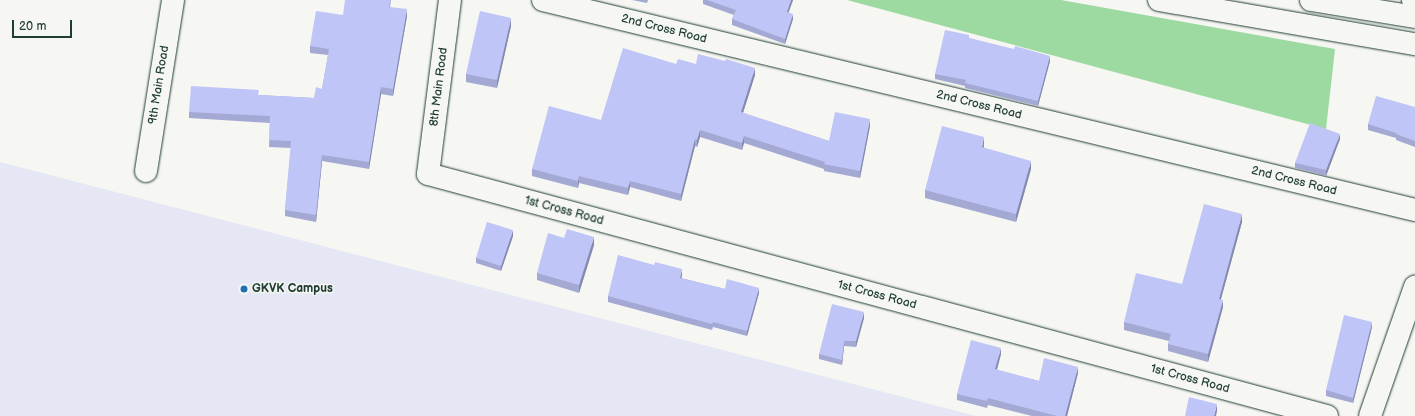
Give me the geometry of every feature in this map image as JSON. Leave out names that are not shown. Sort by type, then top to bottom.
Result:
[{"type":"street","name":"9th Main Road","points":[[146,171],[173,0]]},
{"type":"street","name":"8th Main Road","points":[[428,174],[450,0]]},
{"type":"street","name":"2nd Cross Road","points":[[543,0],[1415,210]]},
{"type":"street","points":[[1159,0],[1415,44]]},
{"type":"street","points":[[1311,0],[1415,17]]},
{"type":"street","name":"1st Cross Road","points":[[428,174],[1327,416]]},
{"type":"street","points":[[1370,416],[1415,287]]},
{"type":"shaded area","name":"GKVK Campus","points":[[0,162],[976,416],[0,416]]},
{"type":"green space","points":[[847,0],[1061,0],[1335,49],[1326,129]]},
{"type":"building","points":[[345,0],[390,0],[389,7],[407,9],[393,89],[381,87],[369,162],[322,155],[316,215],[285,210],[291,141],[269,140],[270,116],[189,112],[191,86],[259,90],[258,95],[314,98],[316,87],[322,89],[329,49],[310,46],[316,11],[343,15]]},
{"type":"building","points":[[707,0],[791,0],[787,12],[793,14],[785,39],[732,19],[736,10]]},
{"type":"building","points":[[480,11],[511,18],[497,80],[466,74]]},
{"type":"building","points":[[945,30],[969,35],[969,38],[1014,49],[1015,46],[1050,56],[1038,101],[965,83],[966,80],[935,74]]},
{"type":"building","points":[[623,48],[676,64],[678,59],[696,64],[698,54],[725,61],[726,59],[755,68],[741,112],[829,141],[835,112],[870,119],[860,171],[824,164],[825,162],[744,136],[742,143],[700,130],[697,140],[695,139],[681,194],[630,181],[628,188],[579,176],[578,181],[532,169],[549,106],[601,120]]},
{"type":"building","points":[[1376,96],[1415,107],[1415,141],[1368,124]]},
{"type":"building","points":[[1310,123],[1340,134],[1326,170],[1295,163]]},
{"type":"building","points":[[942,126],[984,137],[982,147],[1031,161],[1016,214],[925,190]]},
{"type":"building","points":[[1204,204],[1242,214],[1219,299],[1223,300],[1208,354],[1168,344],[1171,334],[1124,322],[1136,273],[1182,284]]},
{"type":"building","points":[[487,222],[513,230],[501,266],[476,258]]},
{"type":"building","points":[[567,229],[594,237],[579,285],[537,273],[548,233],[564,238]]},
{"type":"building","points":[[618,255],[654,265],[655,262],[682,269],[680,278],[725,289],[727,279],[759,288],[747,331],[713,322],[712,324],[608,296]]},
{"type":"building","points":[[832,304],[864,312],[856,341],[844,341],[842,360],[819,354]]},
{"type":"building","points":[[1344,315],[1372,322],[1353,398],[1326,390]]},
{"type":"building","points":[[971,340],[1001,348],[995,369],[1039,381],[1044,358],[1078,367],[1065,416],[1057,416],[988,398],[987,401],[957,394]]},
{"type":"building","points":[[1189,397],[1217,404],[1214,416],[1185,416]]},
{"type":"place","name":"GKVK Campus","points":[[244,289]]}]
